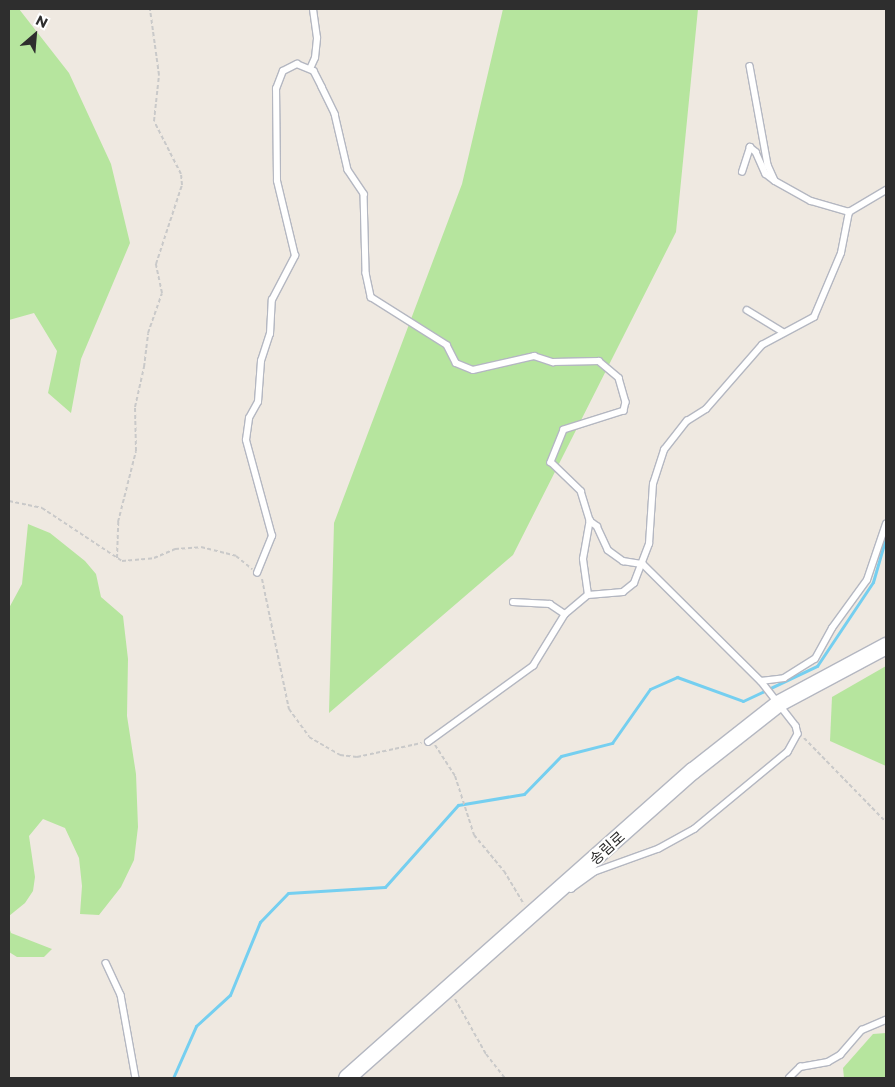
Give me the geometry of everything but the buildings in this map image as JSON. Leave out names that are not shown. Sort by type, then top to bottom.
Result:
[{"type":"main road","name":"송림로","points":[[347,1078],[444,989],[562,888],[693,771],[778,704],[886,646]]},
{"type":"lane","points":[[310,70],[317,38],[313,9]]},
{"type":"lane","points":[[257,573],[272,536],[246,440],[249,418],[258,402],[261,361],[270,334],[272,300],[295,256],[277,181],[276,89],[283,71],[296,64],[314,72],[335,114],[348,170],[364,194],[366,273],[371,297],[448,345],[456,363],[473,370],[534,356],[553,362],[599,361],[618,378],[626,402],[624,411],[564,430],[551,462],[581,491],[590,521],[583,559],[588,595]]},
{"type":"lane","points":[[750,66],[768,165],[776,181]]},
{"type":"lane","points":[[742,172],[750,147],[756,152],[766,174],[776,181],[811,201],[849,212],[886,190]]},
{"type":"lane","points":[[428,742],[533,666],[565,614],[588,595],[623,592],[634,583],[643,564],[652,525],[652,484],[664,450],[687,421],[706,409],[762,345],[782,332],[814,317],[841,253],[849,212]]},
{"type":"lane","points":[[747,310],[782,332]]},
{"type":"lane","points":[[562,888],[572,889],[595,872],[659,849],[695,829],[772,767],[788,752],[798,734],[796,726],[760,682],[643,564],[623,561],[608,550],[596,526],[590,521]]},
{"type":"lane","points":[[760,682],[784,678],[815,659],[832,628],[867,580],[886,524]]},
{"type":"lane","points":[[513,602],[550,604],[565,614]]},
{"type":"lane","points":[[106,963],[121,995],[136,1078]]},
{"type":"lane","points":[[789,1078],[800,1067],[828,1062],[840,1055],[862,1030],[886,1020]]},
{"type":"path","points":[[117,558],[118,522],[136,451],[136,398],[144,367],[148,333],[162,293],[156,264],[182,185],[181,174],[154,121],[159,75],[150,9]]},
{"type":"path","points":[[9,501],[42,508],[117,558],[154,558],[175,548],[201,547],[236,556],[261,578],[289,709],[309,737],[340,755],[357,757],[428,742],[442,753],[455,776],[464,811],[474,835],[504,871],[531,915]]},
{"type":"path","points":[[798,734],[886,822]]},
{"type":"path","points":[[444,989],[458,1002],[486,1054],[505,1078]]},
{"type":"green space","points":[[9,9],[19,9],[69,73],[111,164],[130,243],[81,359],[71,413],[48,393],[57,351],[34,313],[9,320]]},
{"type":"green space","points":[[503,9],[698,9],[676,232],[513,555],[329,713],[334,523],[462,184]]},
{"type":"green space","points":[[28,524],[50,533],[85,561],[96,574],[101,597],[123,616],[128,659],[127,716],[136,774],[138,827],[134,860],[121,887],[99,915],[80,914],[82,886],[79,858],[65,828],[43,819],[29,836],[35,877],[33,891],[25,903],[9,916],[9,608],[22,584]]},
{"type":"green space","points":[[886,666],[886,766],[830,741],[832,697]]},
{"type":"green space","points":[[9,927],[11,933],[52,949],[44,957],[17,957],[9,952]]},
{"type":"green space","points":[[886,1033],[886,1078],[844,1078],[843,1068],[873,1034]]},
{"type":"waterway","points":[[173,1078],[196,1026],[230,995],[260,922],[288,893],[385,887],[458,805],[524,794],[561,756],[612,743],[650,689],[677,677],[743,701],[817,666],[873,582],[886,537]]}]
